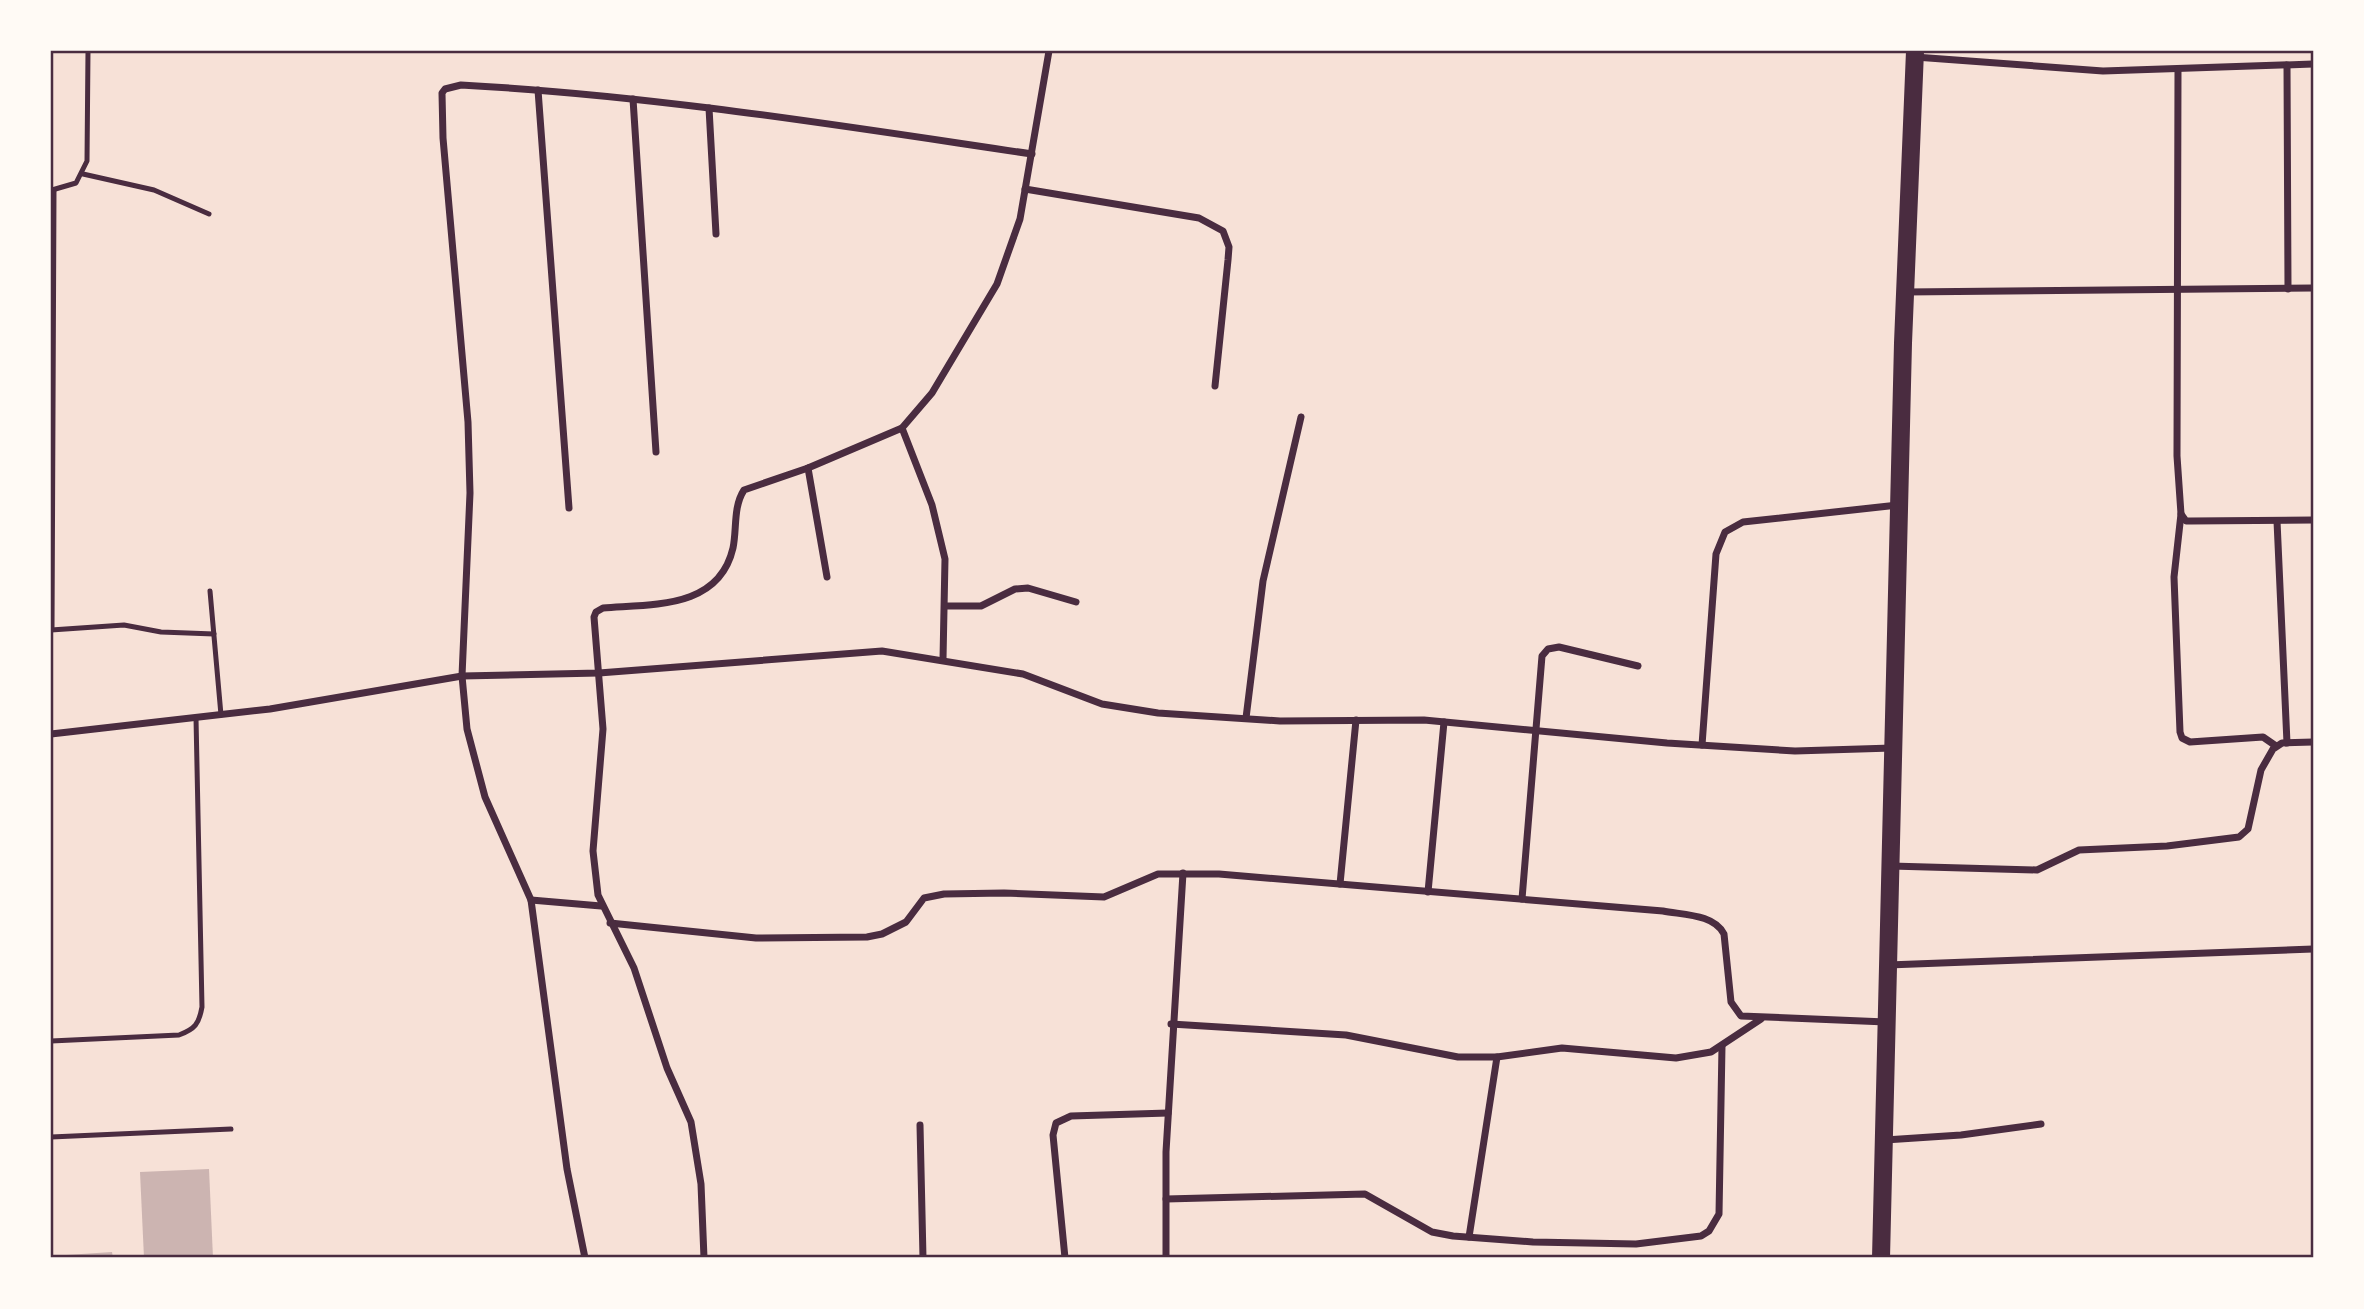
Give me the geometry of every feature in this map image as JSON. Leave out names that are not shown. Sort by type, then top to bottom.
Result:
[{"type":"main road","points":[[1881,1258],[1905,292],[1915,54]]},
{"type":"street","points":[[704,1258],[701,1184],[691,1122],[667,1068],[634,968],[601,906],[593,851],[595,807],[602,760],[596,612],[603,608],[689,599],[704,592],[726,565],[733,549],[739,500],[744,490],[808,468],[902,428],[932,393],[997,284],[1020,219],[1049,51]]},
{"type":"street","points":[[1915,54],[2103,71],[2313,64]]},
{"type":"street","points":[[2287,65],[2288,289]]},
{"type":"street","points":[[2178,69],[2177,456],[2181,514],[2174,577],[2180,732],[2190,742],[2263,737],[2276,746]]},
{"type":"street","points":[[585,1258],[567,1169],[531,900],[485,797],[467,729],[461,676],[470,493],[468,422],[441,96],[445,89],[456,85],[634,99],[1032,155]]},
{"type":"street","points":[[538,90],[569,508]]},
{"type":"street","points":[[634,99],[656,452]]},
{"type":"street","points":[[709,108],[716,234]]},
{"type":"street","points":[[1025,189],[1199,218],[1223,231],[1229,247],[1215,386]]},
{"type":"street","points":[[1905,292],[2313,288]]},
{"type":"street","points":[[1246,719],[1262,581],[1301,417]]},
{"type":"street","points":[[902,428],[941,535],[945,559],[946,606],[943,659]]},
{"type":"street","points":[[808,468],[827,577]]},
{"type":"street","points":[[1702,745],[1716,554],[1725,532],[1743,522],[1899,505]]},
{"type":"street","points":[[2181,514],[2186,521],[2191,522],[2313,520]]},
{"type":"street","points":[[2277,521],[2287,743]]},
{"type":"street","points":[[946,606],[981,606],[1015,589],[1028,588],[1076,602]]},
{"type":"street","points":[[1522,900],[1541,664],[1548,649],[1565,647],[1638,666]]},
{"type":"street","points":[[51,734],[270,709],[461,676],[599,673],[882,650],[1023,674],[1102,704],[1158,713],[1246,719],[1444,722],[1795,751],[1893,748]]},
{"type":"street","points":[[1340,884],[1356,720]]},
{"type":"street","points":[[1428,892],[1444,722]]},
{"type":"street","points":[[1891,866],[2037,870],[2078,850],[2167,846],[2239,836],[2248,829],[2261,769],[2276,746],[2313,742]]},
{"type":"street","points":[[610,923],[756,938],[867,937],[895,929],[906,922],[924,898],[934,896],[1004,893],[1104,897],[1158,874],[1183,873],[1340,884],[1663,911],[1708,919],[1720,926],[1724,934],[1734,1009],[1741,1016],[1887,1022]]},
{"type":"street","points":[[1166,1258],[1171,1024],[1183,873]]},
{"type":"street","points":[[531,900],[601,906]]},
{"type":"street","points":[[1888,965],[2313,949]]},
{"type":"street","points":[[1171,1024],[1313,1031],[1458,1057],[1497,1057],[1562,1048],[1687,1058],[1723,1046],[1762,1018]]},
{"type":"street","points":[[1166,1199],[1365,1194],[1432,1233],[1636,1244],[1691,1239],[1709,1231],[1718,1214],[1723,1046]]},
{"type":"street","points":[[1469,1237],[1497,1057]]},
{"type":"street","points":[[1065,1258],[1052,1135],[1056,1124],[1071,1116],[1168,1113]]},
{"type":"street","points":[[1884,1140],[1961,1135],[2041,1124]]},
{"type":"street","points":[[920,1125],[923,1258]]},
{"type":"lane","points":[[88,51],[90,111],[83,174],[76,183],[52,190],[51,630],[124,625],[161,632],[214,634]]},
{"type":"lane","points":[[83,174],[154,190],[209,214]]},
{"type":"lane","points":[[210,591],[220,715]]},
{"type":"lane","points":[[51,1041],[179,1035],[199,1023],[201,965],[197,718]]},
{"type":"lane","points":[[51,1137],[231,1129]]},
{"type":"building","points":[[209,1169],[213,1258],[144,1258],[140,1172]]},
{"type":"building","points":[[112,1252],[113,1258],[51,1258],[51,1256]]}]
